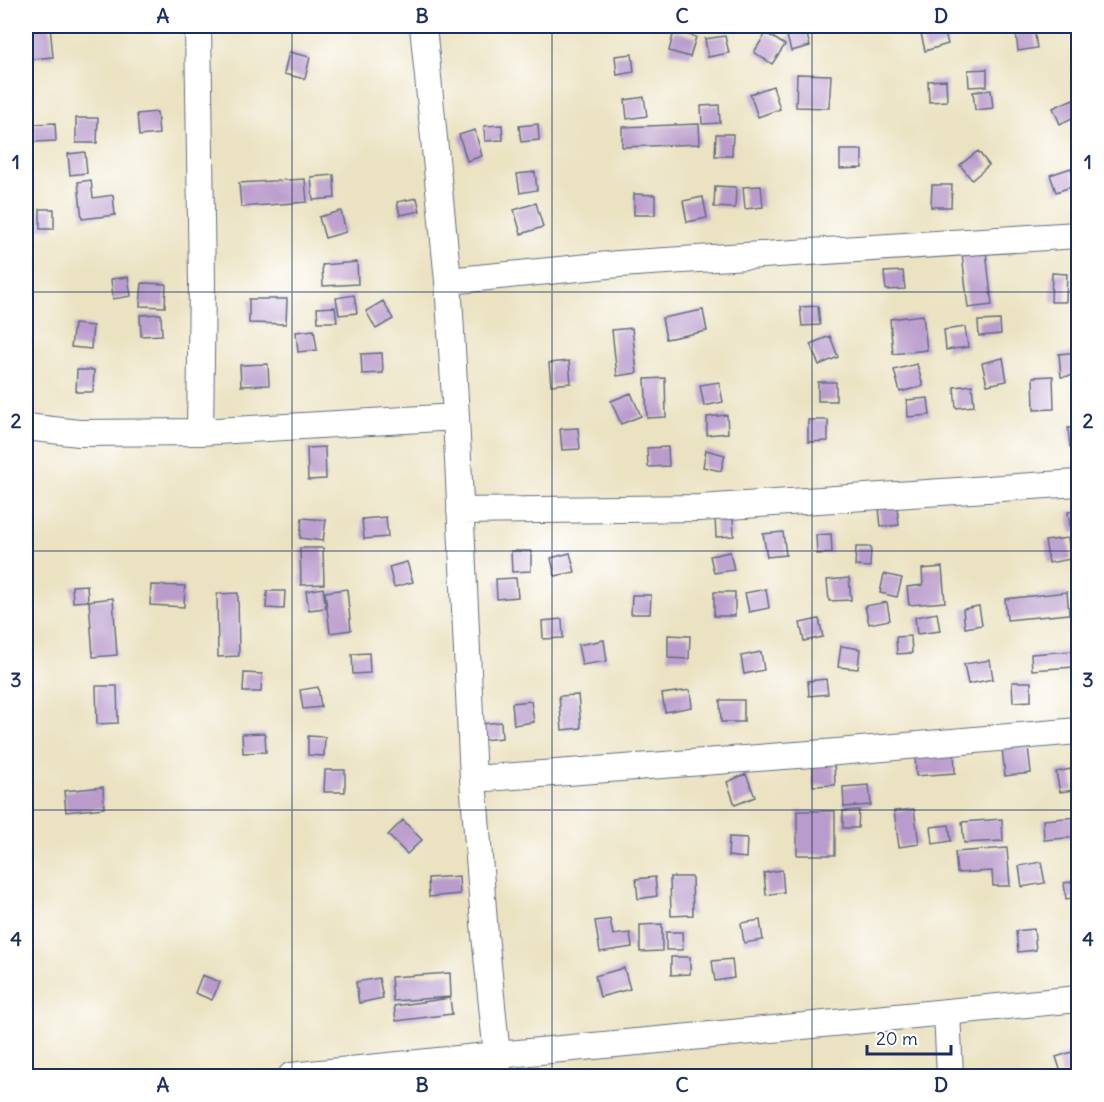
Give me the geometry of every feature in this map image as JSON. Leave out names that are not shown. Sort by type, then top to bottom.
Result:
[{"type":"street","points":[[198,26],[202,282],[200,432]]},
{"type":"street","points":[[423,26],[447,281],[456,417],[473,779],[498,1066]]},
{"type":"street","points":[[447,281],[619,264],[1078,235]]},
{"type":"street","points":[[26,427],[79,433],[200,432],[456,417]]},
{"type":"street","points":[[460,510],[699,508],[1078,483]]},
{"type":"street","points":[[473,779],[838,752],[1078,730]]},
{"type":"street","points":[[291,1077],[498,1066],[701,1036],[1078,999]]},
{"type":"street","points":[[947,1012],[950,1077]]},
{"type":"building","points":[[27,26],[50,26],[53,57],[31,59]]},
{"type":"building","points":[[943,26],[948,44],[925,51],[920,29]]},
{"type":"building","points":[[1034,29],[1037,48],[1018,51],[1016,32]]},
{"type":"building","points":[[674,31],[696,37],[690,57],[669,51]]},
{"type":"building","points":[[806,31],[810,46],[791,51],[787,36]]},
{"type":"building","points":[[766,33],[785,45],[772,64],[754,52]]},
{"type":"building","points":[[725,36],[729,53],[708,57],[705,39]]},
{"type":"building","points":[[289,52],[310,57],[305,79],[284,74]]},
{"type":"building","points":[[632,54],[634,72],[617,75],[615,56]]},
{"type":"building","points":[[26,61],[29,61],[33,89],[26,90]]},
{"type":"building","points":[[987,69],[987,86],[969,87],[968,70]]},
{"type":"building","points":[[797,74],[831,75],[829,108],[796,107]]},
{"type":"building","points":[[946,80],[947,101],[929,102],[928,81]]},
{"type":"building","points":[[773,86],[780,109],[758,117],[750,94]]},
{"type":"building","points":[[991,90],[993,108],[975,110],[973,92]]},
{"type":"building","points":[[644,97],[647,116],[627,119],[625,100]]},
{"type":"building","points":[[1073,99],[1078,115],[1060,124],[1053,108]]},
{"type":"building","points":[[719,105],[720,123],[702,124],[701,106]]},
{"type":"building","points":[[157,112],[159,134],[139,136],[137,114]]},
{"type":"building","points":[[76,118],[98,118],[97,143],[76,143]]},
{"type":"building","points":[[55,123],[56,141],[34,142],[34,124]]},
{"type":"building","points":[[538,124],[539,140],[521,142],[519,126]]},
{"type":"building","points":[[699,124],[700,144],[622,147],[622,127]]},
{"type":"building","points":[[502,125],[503,140],[485,141],[484,126]]},
{"type":"building","points":[[475,130],[482,156],[467,161],[459,135]]},
{"type":"building","points":[[716,134],[733,134],[732,156],[715,156]]},
{"type":"building","points":[[840,150],[862,150],[862,168],[840,169]]},
{"type":"building","points":[[978,151],[989,165],[972,180],[960,165]]},
{"type":"building","points":[[85,152],[87,173],[70,175],[68,154]]},
{"type":"building","points":[[1071,168],[1077,185],[1056,192],[1050,175]]},
{"type":"building","points":[[535,172],[537,190],[520,193],[517,174]]},
{"type":"building","points":[[334,175],[335,198],[313,200],[311,177]]},
{"type":"building","points":[[305,179],[307,202],[241,207],[239,183]]},
{"type":"building","points":[[91,180],[93,198],[113,195],[115,215],[82,219],[78,182]]},
{"type":"building","points":[[932,185],[952,185],[951,207],[931,207]]},
{"type":"building","points":[[715,186],[736,187],[735,208],[714,207]]},
{"type":"building","points":[[761,186],[763,207],[745,209],[743,187]]},
{"type":"building","points":[[634,194],[655,195],[655,215],[634,215]]},
{"type":"building","points":[[703,197],[707,218],[687,222],[683,201]]},
{"type":"building","points":[[417,198],[420,211],[400,215],[397,202]]},
{"type":"building","points":[[536,203],[543,227],[521,234],[514,210]]},
{"type":"building","points":[[40,209],[54,209],[54,229],[40,229]]},
{"type":"building","points":[[341,211],[346,232],[325,238],[319,217]]},
{"type":"building","points":[[985,242],[992,305],[968,308],[961,245]]},
{"type":"building","points":[[357,262],[358,284],[323,286],[322,265]]},
{"type":"building","points":[[903,271],[905,289],[886,290],[884,272]]},
{"type":"building","points":[[1052,273],[1067,274],[1066,302],[1051,302]]},
{"type":"building","points":[[128,277],[131,296],[113,299],[111,279]]},
{"type":"building","points":[[142,283],[166,284],[165,307],[140,306]]},
{"type":"building","points":[[354,295],[357,313],[339,315],[336,298]]},
{"type":"building","points":[[249,299],[287,299],[286,324],[249,323]]},
{"type":"building","points":[[383,301],[393,319],[376,329],[366,311]]},
{"type":"building","points":[[818,306],[820,325],[802,326],[800,307]]},
{"type":"building","points":[[335,307],[337,322],[318,322],[317,308]]},
{"type":"building","points":[[703,310],[707,331],[666,339],[662,318]]},
{"type":"building","points":[[161,314],[162,335],[141,336],[140,315]]},
{"type":"building","points":[[923,315],[927,350],[893,354],[890,319]]},
{"type":"building","points":[[1000,320],[1001,334],[979,336],[978,321]]},
{"type":"building","points":[[74,324],[93,326],[91,349],[71,347]]},
{"type":"building","points":[[965,327],[968,347],[946,350],[944,330]]},
{"type":"building","points":[[632,328],[637,373],[617,376],[612,330]]},
{"type":"building","points":[[314,330],[317,350],[298,352],[296,332]]},
{"type":"building","points":[[830,336],[838,357],[819,365],[810,344]]},
{"type":"building","points":[[1078,352],[1078,375],[1061,377],[1059,354]]},
{"type":"building","points":[[382,353],[383,373],[362,374],[361,354]]},
{"type":"building","points":[[1003,358],[1007,381],[987,385],[982,363]]},
{"type":"building","points":[[569,361],[571,383],[551,385],[549,363]]},
{"type":"building","points":[[268,364],[269,385],[241,386],[240,365]]},
{"type":"building","points":[[917,364],[923,386],[900,392],[894,370]]},
{"type":"building","points":[[77,370],[94,370],[93,392],[76,392]]},
{"type":"building","points":[[1053,376],[1054,409],[1034,410],[1033,377]]},
{"type":"building","points":[[665,378],[666,417],[647,418],[645,379]]},
{"type":"building","points":[[719,382],[723,402],[704,406],[700,385]]},
{"type":"building","points":[[818,382],[836,382],[836,401],[818,401]]},
{"type":"building","points":[[972,385],[974,406],[956,408],[954,387]]},
{"type":"building","points":[[631,393],[641,416],[621,424],[611,401]]},
{"type":"building","points":[[928,398],[930,415],[908,417],[907,400]]},
{"type":"building","points":[[727,415],[728,433],[707,435],[707,417]]},
{"type":"building","points":[[808,420],[828,420],[828,441],[808,442]]},
{"type":"building","points":[[1078,427],[1078,447],[1070,447],[1068,428]]},
{"type":"building","points":[[578,428],[580,449],[562,450],[560,429]]},
{"type":"building","points":[[325,447],[326,479],[308,480],[307,448]]},
{"type":"building","points":[[668,447],[669,466],[648,467],[647,448]]},
{"type":"building","points":[[706,450],[725,455],[721,471],[703,467]]},
{"type":"building","points":[[897,506],[899,525],[881,527],[879,508]]},
{"type":"building","points":[[1078,511],[1078,532],[1071,533],[1068,512]]},
{"type":"building","points":[[733,516],[734,536],[716,537],[715,517]]},
{"type":"building","points":[[386,517],[388,537],[364,539],[362,519]]},
{"type":"building","points":[[302,518],[326,520],[323,541],[300,538]]},
{"type":"building","points":[[783,532],[786,555],[767,557],[763,534]]},
{"type":"building","points":[[831,534],[832,553],[817,554],[816,535]]},
{"type":"building","points":[[1068,538],[1071,559],[1049,563],[1045,541]]},
{"type":"building","points":[[856,547],[871,547],[870,567],[855,566]]},
{"type":"building","points":[[300,548],[323,548],[324,584],[301,585]]},
{"type":"building","points":[[511,551],[531,551],[531,571],[512,572]]},
{"type":"building","points":[[730,552],[734,570],[714,573],[710,556]]},
{"type":"building","points":[[570,553],[575,572],[555,576],[551,558]]},
{"type":"building","points":[[407,562],[413,582],[394,587],[389,567]]},
{"type":"building","points":[[942,567],[945,602],[909,605],[907,587],[923,585],[922,569]]},
{"type":"building","points":[[884,574],[902,578],[897,597],[880,593]]},
{"type":"building","points":[[516,578],[518,597],[497,599],[496,579]]},
{"type":"building","points":[[849,578],[851,600],[829,601],[827,580]]},
{"type":"building","points":[[87,585],[88,601],[73,602],[72,586]]},
{"type":"building","points":[[151,585],[185,586],[184,607],[150,605]]},
{"type":"building","points":[[323,588],[326,608],[309,610],[306,591]]},
{"type":"building","points":[[347,589],[351,630],[330,633],[325,592]]},
{"type":"building","points":[[766,589],[769,608],[749,612],[745,593]]},
{"type":"building","points":[[267,591],[285,591],[284,609],[266,608]]},
{"type":"building","points":[[714,592],[735,592],[735,616],[714,616]]},
{"type":"building","points":[[1067,592],[1069,614],[1007,620],[1005,599]]},
{"type":"building","points":[[238,593],[239,656],[218,657],[217,594]]},
{"type":"building","points":[[632,595],[651,595],[650,614],[631,614]]},
{"type":"building","points":[[113,598],[117,655],[93,657],[89,601]]},
{"type":"building","points":[[887,602],[890,620],[869,624],[865,606]]},
{"type":"building","points":[[979,606],[982,625],[965,628],[963,609]]},
{"type":"building","points":[[937,613],[940,631],[917,634],[915,617]]},
{"type":"building","points":[[562,619],[563,638],[543,639],[542,621]]},
{"type":"building","points":[[819,619],[823,637],[804,641],[800,623]]},
{"type":"building","points":[[668,635],[690,636],[689,659],[668,658]]},
{"type":"building","points":[[911,636],[912,653],[897,654],[896,637]]},
{"type":"building","points":[[604,640],[607,661],[582,665],[578,645]]},
{"type":"building","points":[[841,646],[860,649],[858,669],[838,667]]},
{"type":"building","points":[[1072,651],[1074,667],[1032,670],[1031,654]]},
{"type":"building","points":[[761,652],[764,670],[744,674],[741,656]]},
{"type":"building","points":[[369,653],[370,673],[353,674],[352,654]]},
{"type":"building","points":[[990,660],[993,679],[968,684],[964,664]]},
{"type":"building","points":[[244,673],[262,674],[261,692],[243,692]]},
{"type":"building","points":[[826,679],[828,694],[809,696],[808,681]]},
{"type":"building","points":[[1012,682],[1031,682],[1031,701],[1013,702]]},
{"type":"building","points":[[96,686],[117,686],[118,723],[97,724]]},
{"type":"building","points":[[318,687],[321,707],[303,709],[300,690]]},
{"type":"building","points":[[690,690],[692,707],[665,712],[662,694]]},
{"type":"building","points":[[578,695],[581,728],[562,730],[559,696]]},
{"type":"building","points":[[720,700],[744,700],[744,722],[721,722]]},
{"type":"building","points":[[531,701],[534,722],[514,725],[512,703]]},
{"type":"building","points":[[501,722],[502,738],[483,740],[481,724]]},
{"type":"building","points":[[265,733],[266,752],[243,753],[242,734]]},
{"type":"building","points":[[308,736],[325,737],[324,756],[308,755]]},
{"type":"building","points":[[1027,736],[1031,773],[1005,776],[1001,739]]},
{"type":"building","points":[[954,748],[955,773],[916,776],[915,750]]},
{"type":"building","points":[[834,762],[835,785],[813,786],[813,763]]},
{"type":"building","points":[[1071,769],[1074,790],[1060,792],[1056,772]]},
{"type":"building","points":[[325,770],[345,770],[345,792],[324,792]]},
{"type":"building","points":[[746,774],[755,797],[735,805],[727,782]]},
{"type":"building","points":[[869,785],[871,805],[844,807],[843,787]]},
{"type":"building","points":[[103,787],[104,808],[66,812],[64,791]]},
{"type":"building","points":[[914,809],[919,844],[899,847],[894,811]]},
{"type":"building","points":[[859,810],[858,828],[843,828],[843,811]]},
{"type":"building","points":[[797,811],[835,811],[835,855],[797,855]]},
{"type":"building","points":[[1078,817],[1078,837],[1044,840],[1043,820]]},
{"type":"building","points":[[1002,819],[1003,841],[964,843],[962,822]]},
{"type":"building","points":[[403,820],[422,840],[407,854],[388,835]]},
{"type":"building","points":[[949,825],[951,841],[933,844],[931,827]]},
{"type":"building","points":[[729,837],[747,838],[746,858],[728,856]]},
{"type":"building","points":[[1007,848],[1010,886],[993,886],[992,871],[957,873],[955,852]]},
{"type":"building","points":[[1041,862],[1045,883],[1022,887],[1019,866]]},
{"type":"building","points":[[782,870],[784,892],[766,895],[764,873]]},
{"type":"building","points":[[459,876],[460,894],[429,897],[428,878]]},
{"type":"building","points":[[655,877],[657,896],[638,899],[636,879]]},
{"type":"building","points":[[670,877],[692,877],[693,915],[671,916]]},
{"type":"building","points":[[1078,881],[1078,897],[1066,899],[1064,883]]},
{"type":"building","points":[[610,919],[613,935],[630,933],[632,947],[600,952],[595,921]]},
{"type":"building","points":[[760,920],[763,940],[744,943],[741,923]]},
{"type":"building","points":[[662,924],[662,951],[640,952],[640,925]]},
{"type":"building","points":[[1034,929],[1036,950],[1018,952],[1016,931]]},
{"type":"building","points":[[666,932],[682,932],[683,950],[666,950]]},
{"type":"building","points":[[671,957],[690,957],[690,974],[671,975]]},
{"type":"building","points":[[732,959],[734,978],[715,981],[712,961]]},
{"type":"building","points":[[624,968],[630,989],[600,997],[595,976]]},
{"type":"building","points":[[450,973],[451,997],[393,1001],[391,977]]},
{"type":"building","points":[[202,975],[220,982],[212,1000],[195,993]]},
{"type":"building","points":[[379,978],[383,998],[359,1003],[356,982]]},
{"type":"building","points":[[450,998],[452,1014],[396,1021],[394,1006]]},
{"type":"building","points":[[1078,1050],[1078,1070],[1062,1075],[1056,1057]]}]
